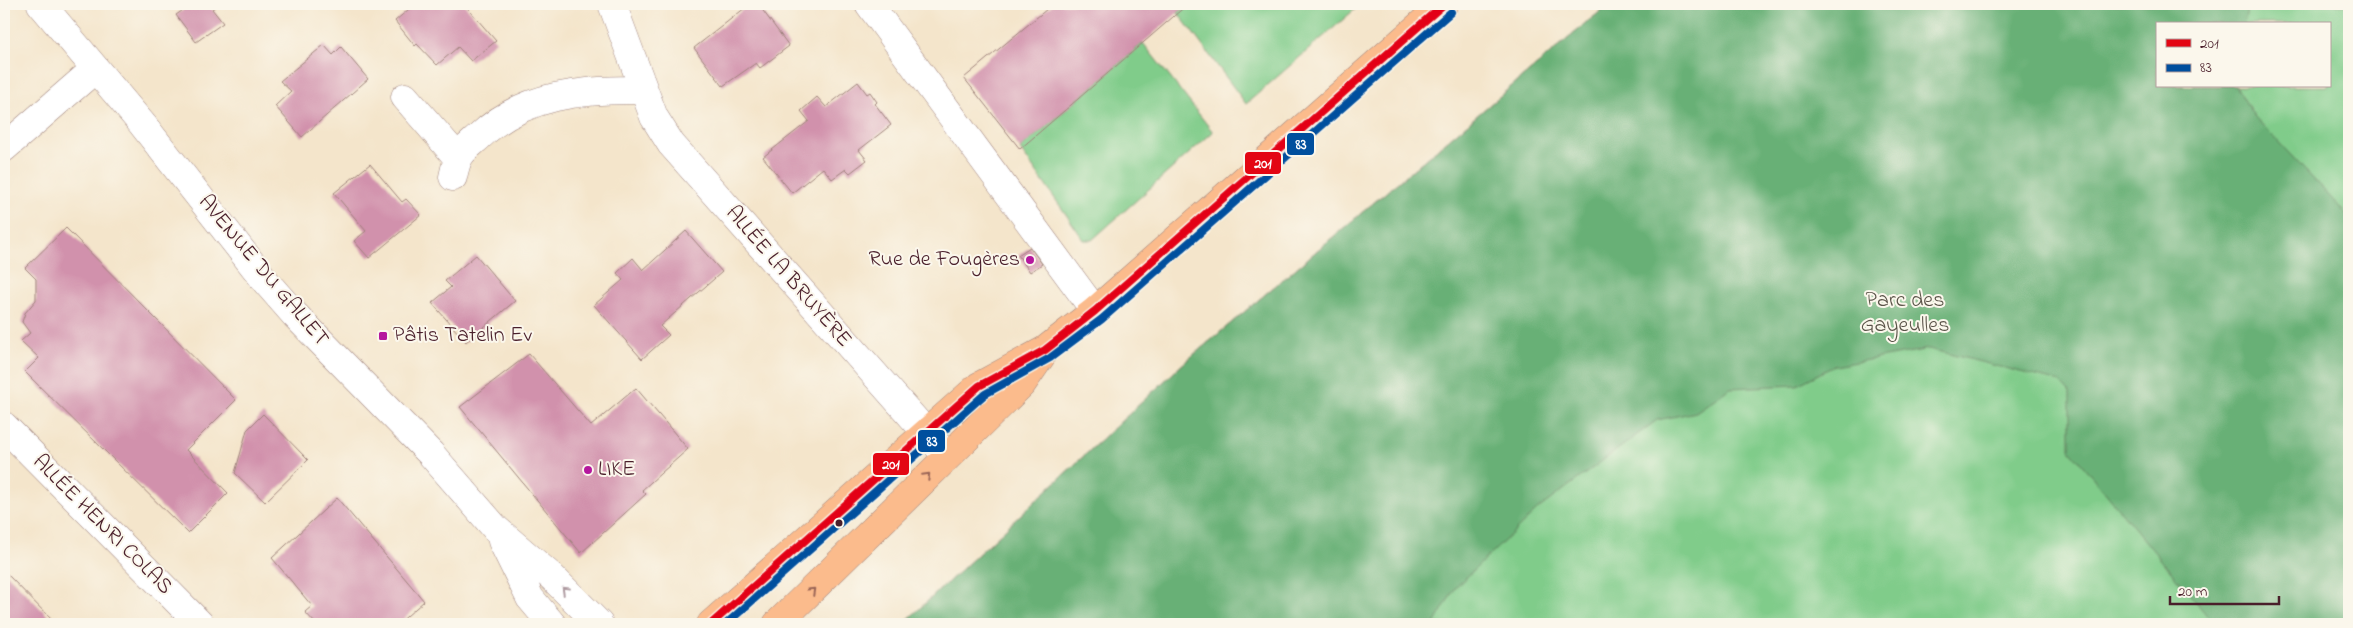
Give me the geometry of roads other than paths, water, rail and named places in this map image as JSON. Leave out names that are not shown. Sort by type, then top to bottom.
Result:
[{"type":"main road","points":[[711,624],[979,386],[1045,350],[1095,311],[1444,4]]},
{"type":"main road","points":[[777,624],[1022,384],[1045,350]]},
{"type":"street","name":"AVENUE DU GALLET","points":[[41,4],[143,125],[267,283],[431,454],[496,528],[552,577],[600,624]]},
{"type":"street","name":"ALLÉE LA BRUYÈRE","points":[[612,4],[654,118],[671,144],[947,456]]},
{"type":"street","points":[[869,4],[1095,311]]},
{"type":"street","points":[[4,148],[95,69]]},
{"type":"street","points":[[405,97],[455,167],[489,127],[521,107],[555,96],[598,89],[643,90]]},
{"type":"street","name":"ALLÉE HENRI COLAS","points":[[4,426],[200,624]]},
{"type":"street","name":"AVENUE DU GALLET","points":[[496,528],[530,598],[552,624]]},
{"type":"place","name":"Rue de Fougères","points":[[1030,260]]},
{"type":"place","name":"Pâtis Tatelin Ev","points":[[383,336]]},
{"type":"place","name":"LIKE","points":[[588,470]]},
{"type":"park label","name":"Parc des Gayeulles","points":[[1905,314]]}]
